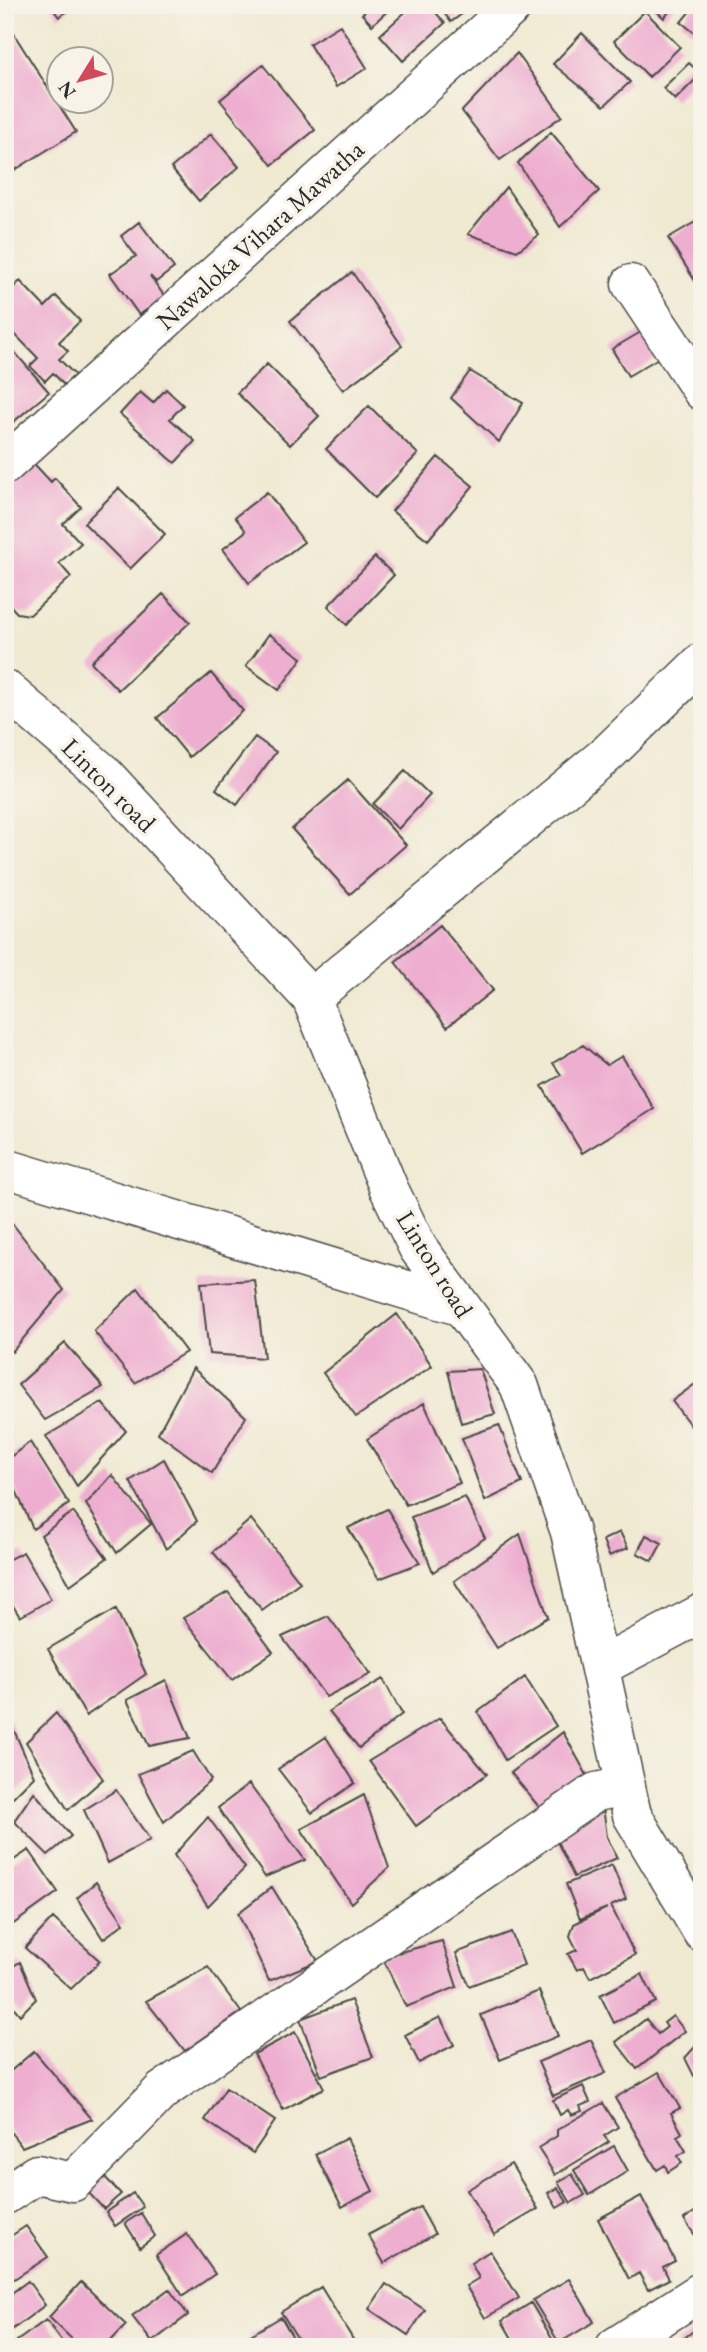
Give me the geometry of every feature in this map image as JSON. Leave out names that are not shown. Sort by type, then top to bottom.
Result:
[{"type":"street","name":"Nawaloka Vihara Mawatha","points":[[5,465],[514,5]]},
{"type":"street","points":[[631,284],[702,391]]},
{"type":"street","points":[[311,998],[607,754],[702,662]]},
{"type":"street","name":"Linton road","points":[[5,689],[102,772],[311,998],[389,1189],[418,1248],[519,1385],[570,1532],[632,1815],[702,1931]]},
{"type":"street","points":[[5,1168],[459,1306]]},
{"type":"street","points":[[600,1667],[702,1613]]},
{"type":"street","points":[[5,2194],[37,2174],[73,2182],[162,2091],[596,1792],[626,1786]]},
{"type":"street","points":[[615,2347],[702,2291]]},
{"type":"building","points":[[50,5],[75,5],[59,17]]},
{"type":"building","points":[[372,5],[394,5],[372,25],[362,14]]},
{"type":"building","points":[[413,5],[429,5],[445,23],[403,61],[380,35]]},
{"type":"building","points":[[438,5],[474,5],[451,22]]},
{"type":"building","points":[[650,5],[675,5],[664,18]]},
{"type":"building","points":[[695,5],[702,8],[702,39],[681,22]]},
{"type":"building","points":[[645,11],[680,47],[649,77],[614,41]]},
{"type":"building","points":[[5,20],[46,85],[46,116],[66,116],[76,132],[15,170],[5,155]]},
{"type":"building","points":[[340,25],[367,68],[336,87],[309,44]]},
{"type":"building","points":[[582,33],[630,82],[604,106],[553,64]]},
{"type":"building","points":[[517,53],[562,116],[500,160],[462,111]]},
{"type":"building","points":[[689,63],[701,74],[675,100],[663,88]]},
{"type":"building","points":[[263,65],[315,130],[272,165],[220,100]]},
{"type":"building","points":[[551,132],[599,191],[560,227],[518,163]]},
{"type":"building","points":[[211,134],[239,167],[199,201],[171,168]]},
{"type":"building","points":[[506,187],[539,235],[517,251],[468,234]]},
{"type":"building","points":[[702,218],[702,292],[668,238]]},
{"type":"building","points":[[139,222],[174,268],[156,282],[150,276],[165,297],[139,315],[110,274],[136,256],[121,236]]},
{"type":"building","points":[[352,272],[402,346],[343,390],[290,321]]},
{"type":"building","points":[[20,281],[45,307],[56,296],[80,321],[59,342],[68,351],[59,359],[75,375],[64,385],[53,373],[45,381],[30,366],[38,358],[5,324],[5,296]]},
{"type":"building","points":[[651,326],[667,353],[628,376],[612,349]]},
{"type":"building","points":[[5,341],[49,392],[5,429]]},
{"type":"building","points":[[267,364],[319,416],[290,445],[237,393]]},
{"type":"building","points":[[470,371],[523,403],[499,442],[451,398]]},
{"type":"building","points":[[166,389],[183,405],[170,419],[195,441],[175,463],[120,414],[140,392],[153,403]]},
{"type":"building","points":[[369,406],[418,454],[375,498],[326,449]]},
{"type":"building","points":[[26,455],[51,482],[55,478],[81,507],[63,524],[81,543],[59,563],[71,577],[30,615],[17,613],[7,602],[5,604],[5,474]]},
{"type":"building","points":[[438,457],[473,486],[428,540],[392,511]]},
{"type":"building","points":[[119,488],[165,534],[130,569],[84,523]]},
{"type":"building","points":[[267,492],[304,542],[249,583],[223,549],[246,531],[235,517]]},
{"type":"building","points":[[375,557],[394,575],[347,625],[328,606]]},
{"type":"building","points":[[163,594],[190,622],[118,690],[91,662]]},
{"type":"building","points":[[269,634],[302,658],[279,690],[246,666]]},
{"type":"building","points":[[211,673],[243,711],[189,757],[157,718]]},
{"type":"building","points":[[255,737],[276,752],[237,805],[216,789]]},
{"type":"building","points":[[405,771],[430,795],[398,829],[373,804]]},
{"type":"building","points":[[348,780],[406,845],[350,894],[292,829]]},
{"type":"building","points":[[440,925],[493,990],[447,1027],[395,962]]},
{"type":"building","points":[[583,1045],[607,1065],[622,1056],[654,1109],[582,1153],[542,1086],[561,1075],[553,1063]]},
{"type":"building","points":[[5,1214],[64,1290],[12,1352],[5,1343]]},
{"type":"building","points":[[255,1280],[264,1358],[209,1354],[201,1283]]},
{"type":"building","points":[[138,1288],[186,1352],[135,1383],[94,1331]]},
{"type":"building","points":[[397,1314],[432,1366],[356,1417],[323,1373]]},
{"type":"building","points":[[65,1343],[103,1387],[45,1420],[18,1385]]},
{"type":"building","points":[[193,1368],[246,1417],[212,1473],[158,1433]]},
{"type":"building","points":[[480,1369],[495,1414],[461,1423],[448,1371]]},
{"type":"building","points":[[702,1379],[702,1436],[700,1438],[672,1401]]},
{"type":"building","points":[[102,1403],[126,1431],[77,1486],[46,1436]]},
{"type":"building","points":[[424,1403],[460,1483],[406,1505],[367,1439]]},
{"type":"building","points":[[499,1425],[522,1483],[485,1501],[462,1438]]},
{"type":"building","points":[[30,1442],[69,1504],[33,1529],[5,1466],[5,1461]]},
{"type":"building","points":[[164,1459],[197,1521],[166,1549],[130,1481]]},
{"type":"building","points":[[112,1475],[151,1524],[117,1553],[86,1504]]},
{"type":"building","points":[[465,1497],[485,1538],[433,1572],[411,1517]]},
{"type":"building","points":[[387,1509],[420,1563],[379,1579],[348,1528]]},
{"type":"building","points":[[73,1512],[107,1558],[70,1585],[41,1535]]},
{"type":"building","points":[[251,1519],[300,1582],[262,1610],[213,1552]]},
{"type":"building","points":[[620,1532],[628,1548],[609,1556],[603,1540]]},
{"type":"building","points":[[520,1534],[548,1617],[497,1648],[454,1581]]},
{"type":"building","points":[[646,1535],[662,1543],[652,1561],[637,1553]]},
{"type":"building","points":[[23,1552],[51,1599],[20,1617],[5,1593],[5,1561]]},
{"type":"building","points":[[228,1592],[273,1652],[232,1680],[183,1618]]},
{"type":"building","points":[[116,1609],[146,1674],[86,1716],[48,1649]]},
{"type":"building","points":[[328,1616],[371,1674],[326,1697],[282,1637]]},
{"type":"building","points":[[525,1677],[556,1726],[505,1760],[478,1712]]},
{"type":"building","points":[[383,1679],[402,1714],[359,1748],[329,1711]]},
{"type":"building","points":[[166,1680],[190,1738],[149,1746],[127,1700]]},
{"type":"building","points":[[5,1710],[34,1776],[5,1805]]},
{"type":"building","points":[[56,1713],[103,1779],[68,1810],[26,1742]]},
{"type":"building","points":[[440,1718],[487,1774],[416,1826],[369,1761]]},
{"type":"building","points":[[563,1732],[589,1779],[544,1813],[511,1773]]},
{"type":"building","points":[[326,1737],[355,1783],[312,1813],[278,1769]]},
{"type":"building","points":[[193,1751],[211,1780],[164,1822],[138,1774]]},
{"type":"building","points":[[249,1784],[305,1860],[265,1877],[218,1808]]},
{"type":"building","points":[[116,1790],[150,1840],[108,1863],[84,1810]]},
{"type":"building","points":[[34,1792],[71,1836],[48,1855],[14,1821]]},
{"type":"building","points":[[364,1795],[389,1868],[351,1903],[301,1829]]},
{"type":"building","points":[[603,1807],[607,1837],[617,1858],[574,1877],[552,1831]]},
{"type":"building","points":[[208,1817],[245,1868],[208,1906],[174,1855]]},
{"type":"building","points":[[29,1850],[58,1892],[5,1930],[5,1866]]},
{"type":"building","points":[[612,1865],[626,1899],[611,1906],[635,1955],[590,1978],[584,1967],[577,1970],[568,1954],[577,1950],[570,1936],[574,1924],[607,1908],[580,1919],[566,1884]]},
{"type":"building","points":[[96,1882],[124,1923],[103,1939],[77,1898]]},
{"type":"building","points":[[272,1887],[318,1961],[269,1981],[238,1913]]},
{"type":"building","points":[[53,1918],[100,1961],[71,1989],[25,1948]]},
{"type":"building","points":[[511,1932],[524,1965],[469,1986],[456,1953]]},
{"type":"building","points":[[442,1941],[457,1987],[406,2007],[382,1957]]},
{"type":"building","points":[[20,1962],[36,1999],[20,2015],[5,1997],[5,1971]]},
{"type":"building","points":[[208,1967],[241,2012],[185,2051],[146,2001]]},
{"type":"building","points":[[642,1974],[656,2002],[614,2023],[600,1995]]},
{"type":"building","points":[[539,1991],[558,2036],[500,2060],[481,2015]]},
{"type":"building","points":[[351,2000],[373,2057],[321,2076],[300,2019]]},
{"type":"building","points":[[673,2016],[685,2031],[637,2069],[616,2042],[646,2019],[658,2034],[667,2027],[664,2023]]},
{"type":"building","points":[[440,2017],[454,2045],[419,2063],[405,2035]]},
{"type":"building","points":[[295,2032],[324,2088],[283,2110],[254,2054]]},
{"type":"building","points":[[702,2039],[702,2072],[694,2076],[685,2058]]},
{"type":"building","points":[[591,2040],[606,2073],[553,2096],[538,2062]]},
{"type":"building","points":[[34,2051],[92,2119],[22,2147],[5,2125],[5,2076]]},
{"type":"building","points":[[659,2072],[680,2108],[671,2113],[682,2133],[677,2136],[686,2151],[678,2156],[682,2163],[668,2172],[665,2165],[657,2170],[615,2098]]},
{"type":"building","points":[[583,2086],[590,2102],[580,2106],[582,2111],[571,2115],[568,2110],[560,2115],[553,2100]]},
{"type":"building","points":[[226,2088],[275,2121],[253,2153],[205,2120]]},
{"type":"building","points":[[603,2103],[618,2127],[604,2136],[609,2142],[555,2175],[538,2148],[557,2136],[557,2130]]},
{"type":"building","points":[[347,2138],[373,2191],[342,2207],[315,2154]]},
{"type":"building","points":[[614,2146],[628,2171],[589,2195],[574,2170]]},
{"type":"building","points":[[511,2164],[538,2209],[494,2235],[467,2190]]},
{"type":"building","points":[[101,2173],[121,2194],[104,2209],[85,2189]]},
{"type":"building","points":[[572,2174],[585,2195],[571,2203],[558,2182]]},
{"type":"building","points":[[558,2188],[567,2202],[557,2208],[548,2193]]},
{"type":"building","points":[[133,2193],[143,2207],[115,2226],[106,2212]]},
{"type":"building","points":[[641,2196],[675,2261],[663,2267],[669,2279],[648,2290],[639,2273],[629,2279],[598,2219]]},
{"type":"building","points":[[420,2207],[435,2234],[384,2263],[368,2235]]},
{"type":"building","points":[[702,2207],[702,2246],[684,2219]]},
{"type":"building","points":[[141,2213],[155,2236],[140,2247],[125,2223]]},
{"type":"building","points":[[26,2226],[48,2257],[5,2285],[5,2240]]},
{"type":"building","points":[[187,2234],[215,2274],[183,2296],[156,2255]]},
{"type":"building","points":[[490,2251],[519,2298],[485,2318],[466,2286],[479,2278],[471,2263]]},
{"type":"building","points":[[569,2279],[594,2322],[559,2343],[533,2300]]},
{"type":"building","points":[[28,2281],[45,2305],[9,2332],[5,2327],[5,2298]]},
{"type":"building","points":[[81,2282],[126,2325],[105,2347],[80,2347],[49,2317]]},
{"type":"building","points":[[386,2284],[425,2310],[408,2335],[369,2309]]},
{"type":"building","points":[[321,2287],[354,2341],[345,2347],[303,2347],[281,2312]]},
{"type":"building","points":[[169,2289],[188,2315],[152,2342],[132,2316]]},
{"type":"building","points":[[531,2303],[554,2342],[546,2347],[517,2347],[502,2321]]},
{"type":"building","points":[[281,2317],[295,2341],[286,2347],[256,2347],[249,2336]]},
{"type":"building","points":[[46,2320],[66,2347],[21,2347],[17,2341]]},
{"type":"building","points":[[702,2324],[702,2347],[673,2347]]}]
